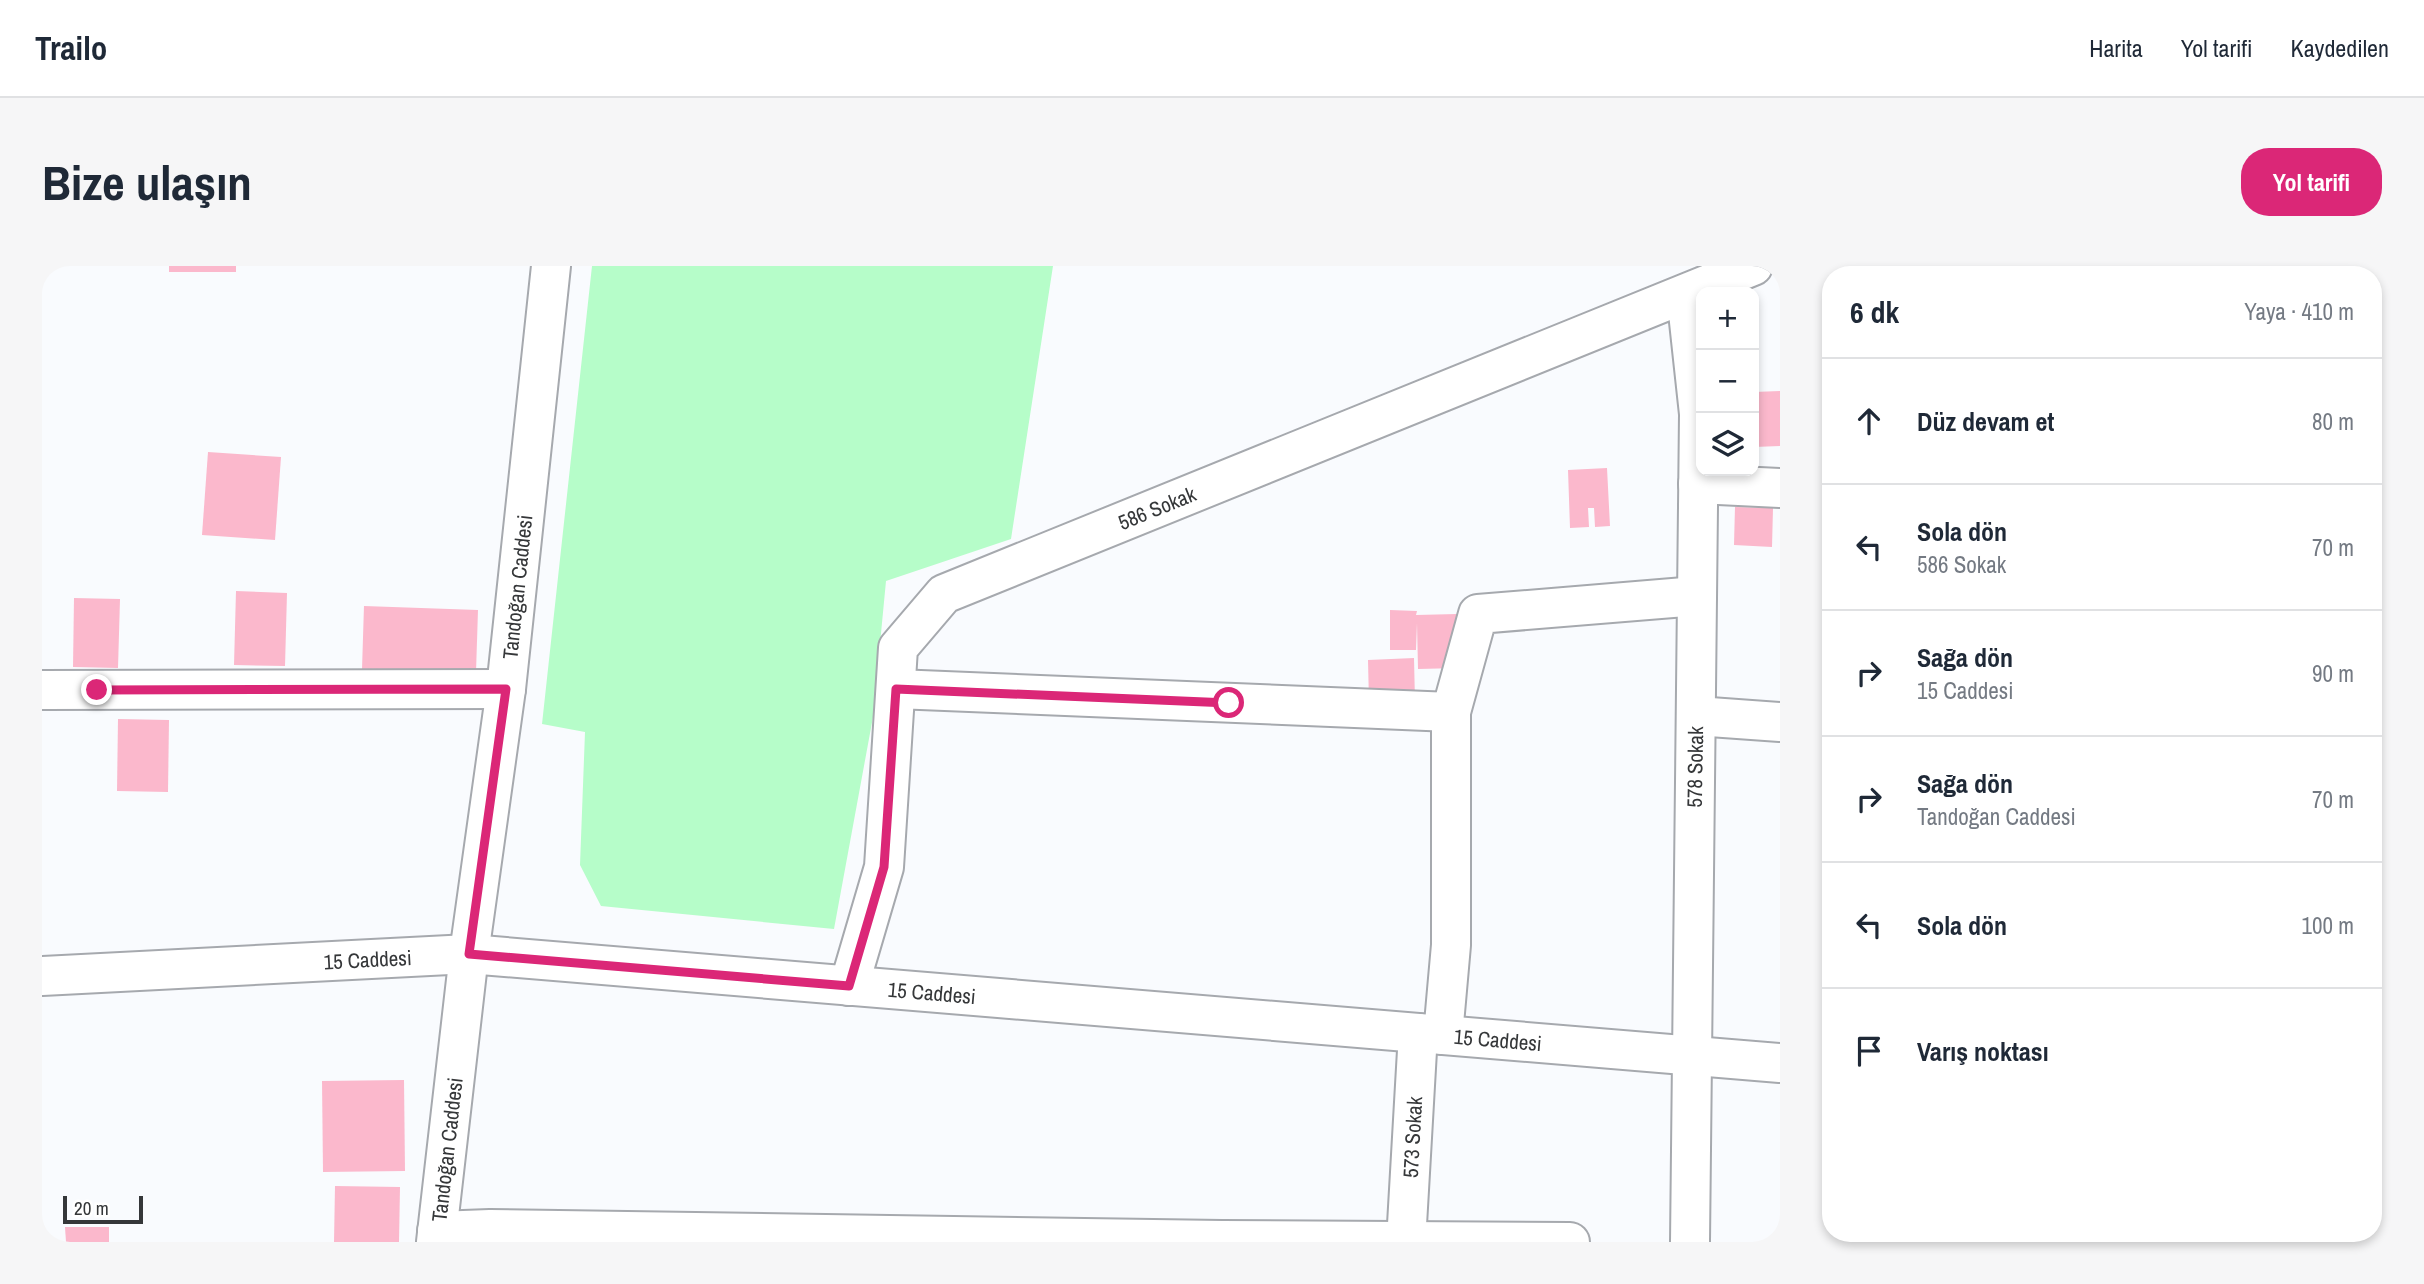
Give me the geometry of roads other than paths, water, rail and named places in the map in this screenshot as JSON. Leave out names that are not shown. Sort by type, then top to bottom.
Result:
[{"type":"street","name":"Tandoğan Caddesi","points":[[436,1237],[469,954],[506,689],[551,266]]},
{"type":"street","name":"586 Sokak","points":[[849,986],[884,867],[898,648],[944,594],[1753,266]]},
{"type":"street","name":"578 Sokak","points":[[1686,293],[1699,414],[1690,1242]]},
{"type":"street","points":[[1698,484],[1780,488]]},
{"type":"street","name":"573 Sokak","points":[[1406,1242],[1430,1034],[1451,946],[1451,712],[1478,614],[1697,596]]},
{"type":"street","points":[[42,690],[506,689]]},
{"type":"street","points":[[896,689],[1451,712]]},
{"type":"street","points":[[1696,716],[1780,722]]},
{"type":"street","name":"15 Caddesi","points":[[42,976],[469,954],[1780,1063]]},
{"type":"street","points":[[436,1237],[490,1228],[1406,1242],[1570,1242]]}]
